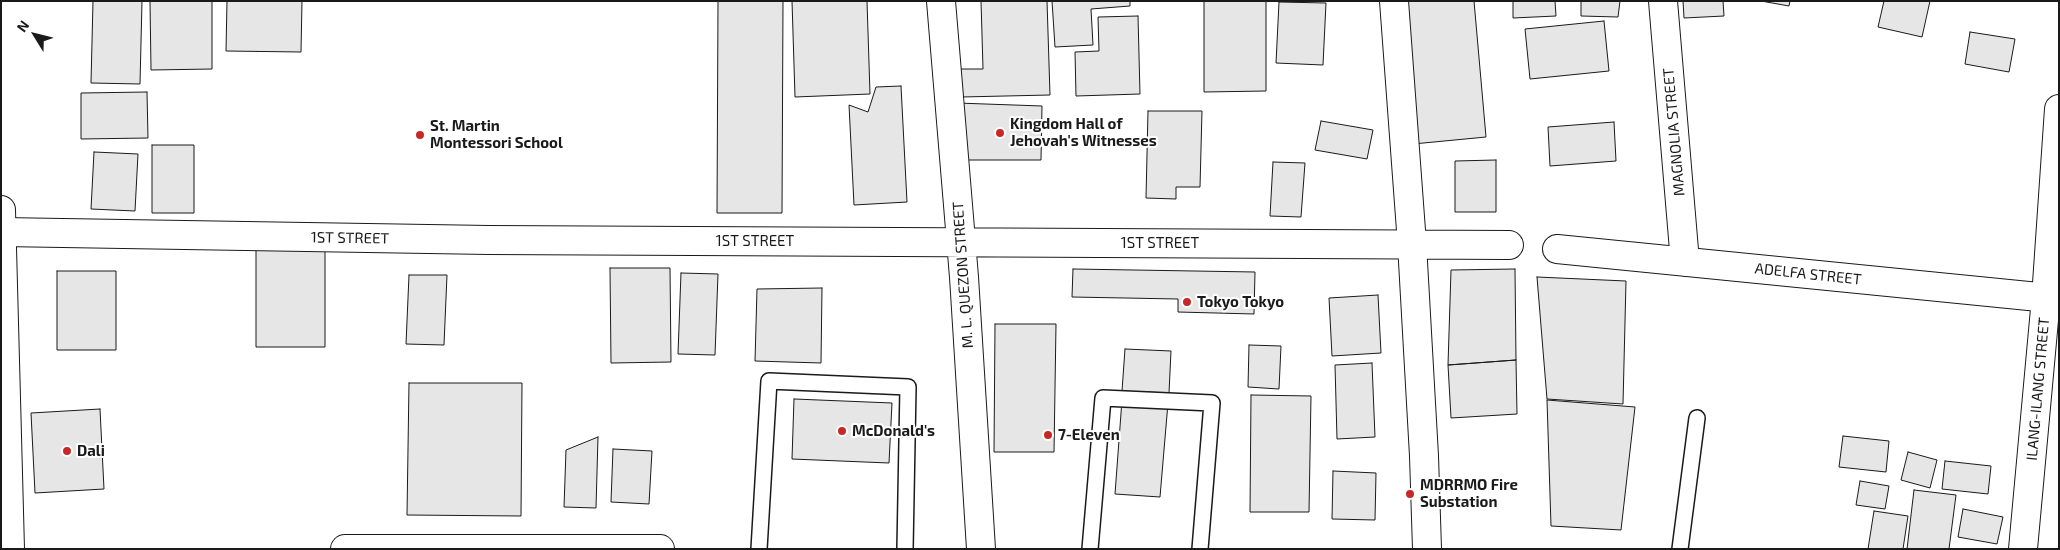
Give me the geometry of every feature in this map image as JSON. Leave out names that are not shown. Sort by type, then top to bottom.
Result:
[{"type":"street","name":"M. L. QUEZON STREET","points":[[941,1],[962,242],[981,549]]},
{"type":"street","points":[[1394,1],[1412,244],[1424,456],[1427,549]]},
{"type":"street","name":"MAGNOLIA STREET","points":[[1663,1],[1685,262]]},
{"type":"street","name":"ILANG-ILANG STREET","points":[[2023,549],[2052,298],[2059,109]]},
{"type":"street","points":[[1,210],[10,549]]},
{"type":"street","name":"1ST STREET","points":[[2,232],[489,240],[1509,245]]},
{"type":"street","name":"ADELFA STREET","points":[[1557,249],[2052,298]]},
{"type":"street","points":[[345,549],[660,549]]},
{"type":"lane","points":[[759,549],[769,381],[908,387],[905,549]]},
{"type":"lane","points":[[1090,549],[1103,398],[1212,403],[1200,549]]},
{"type":"lane","points":[[1680,549],[1697,418]]},
{"type":"building","points":[[93,1],[142,1],[140,84],[91,83]]},
{"type":"building","points":[[150,1],[212,1],[212,69],[151,70]]},
{"type":"building","points":[[227,1],[302,1],[301,52],[226,51]]},
{"type":"building","points":[[718,1],[783,1],[782,213],[717,213]]},
{"type":"building","points":[[792,1],[867,1],[870,94],[795,97]]},
{"type":"building","points":[[981,1],[1047,1],[1050,95],[961,97],[960,69],[983,69]]},
{"type":"building","points":[[1052,1],[1130,1],[1130,6],[1091,9],[1093,45],[1055,47]]},
{"type":"building","points":[[1204,1],[1266,1],[1266,91],[1204,92]]},
{"type":"building","points":[[1401,1],[1474,1],[1486,137],[1413,144]]},
{"type":"building","points":[[1513,1],[1555,1],[1556,16],[1513,18]]},
{"type":"building","points":[[1581,1],[1620,1],[1618,17],[1581,16]]},
{"type":"building","points":[[1683,1],[1723,1],[1724,16],[1684,18]]},
{"type":"building","points":[[1761,1],[1790,1],[1789,6]]},
{"type":"building","points":[[1884,1],[1930,1],[1922,37],[1878,27]]},
{"type":"building","points":[[1279,2],[1326,3],[1323,65],[1276,63]]},
{"type":"building","points":[[1138,16],[1140,94],[1076,96],[1075,52],[1099,51],[1098,17]]},
{"type":"building","points":[[1604,21],[1609,71],[1530,79],[1525,29]]},
{"type":"building","points":[[1970,32],[2015,39],[2009,72],[1965,64]]},
{"type":"building","points":[[901,86],[907,202],[854,205],[849,105],[868,112],[876,87]]},
{"type":"building","points":[[147,92],[148,138],[81,139],[81,93]]},
{"type":"building","name":"Kingdom Hall of Jehovah's Witnesses","points":[[957,103],[1042,106],[1041,160],[959,160]]},
{"type":"building","points":[[1148,111],[1202,111],[1200,187],[1176,187],[1176,199],[1146,198]]},
{"type":"building","points":[[1321,121],[1373,130],[1367,159],[1315,150]]},
{"type":"building","points":[[1614,122],[1616,161],[1550,166],[1548,127]]},
{"type":"building","points":[[152,145],[194,145],[194,213],[152,213]]},
{"type":"building","points":[[94,152],[138,154],[135,211],[91,209]]},
{"type":"building","points":[[1496,160],[1496,212],[1455,212],[1455,161]]},
{"type":"building","points":[[1273,162],[1305,163],[1301,217],[1270,216]]},
{"type":"building","points":[[325,249],[325,347],[256,347],[256,250]]},
{"type":"building","points":[[610,268],[670,268],[671,362],[611,363]]},
{"type":"building","points":[[1073,269],[1255,272],[1254,314],[1178,312],[1178,299],[1072,297]]},
{"type":"building","points":[[1515,269],[1516,360],[1448,365],[1451,270]]},
{"type":"building","points":[[57,271],[116,271],[116,350],[57,350]]},
{"type":"building","points":[[681,273],[718,274],[715,355],[678,354]]},
{"type":"building","points":[[409,275],[447,275],[444,345],[406,344]]},
{"type":"building","points":[[1537,277],[1626,281],[1623,404],[1547,399]]},
{"type":"building","points":[[822,288],[821,363],[755,361],[757,289]]},
{"type":"building","points":[[1378,295],[1381,353],[1332,356],[1329,298]]},
{"type":"building","points":[[995,324],[1056,324],[1054,452],[994,452]]},
{"type":"building","points":[[1249,345],[1281,346],[1279,389],[1248,387]]},
{"type":"building","points":[[1125,349],[1171,351],[1169,393],[1122,391]]},
{"type":"building","points":[[1516,360],[1517,414],[1451,418],[1448,365]]},
{"type":"building","points":[[1372,363],[1375,437],[1337,439],[1335,365]]},
{"type":"building","points":[[409,383],[522,383],[521,516],[407,515]]},
{"type":"building","points":[[1251,395],[1311,396],[1309,512],[1250,512]]},
{"type":"building","name":"McDonald's","points":[[794,399],[892,403],[889,463],[792,459]]},
{"type":"building","points":[[1122,400],[1168,403],[1160,497],[1115,494]]},
{"type":"building","points":[[1547,400],[1635,407],[1621,530],[1551,526]]},
{"type":"building","name":"Dali","points":[[100,409],[104,489],[35,493],[31,413]]},
{"type":"building","points":[[1843,436],[1889,441],[1886,472],[1839,467]]},
{"type":"building","points":[[598,437],[596,508],[564,507],[566,450]]},
{"type":"building","points":[[613,449],[652,451],[649,504],[611,502]]},
{"type":"building","points":[[1908,452],[1937,460],[1930,488],[1901,480]]},
{"type":"building","points":[[1945,461],[1991,466],[1988,494],[1942,489]]},
{"type":"building","points":[[1333,471],[1376,473],[1375,520],[1332,519]]},
{"type":"building","points":[[1860,481],[1889,486],[1885,509],[1856,505]]},
{"type":"building","points":[[1914,490],[1956,495],[1949,549],[1907,549]]},
{"type":"building","points":[[1963,509],[2003,517],[1997,544],[1958,537]]},
{"type":"building","points":[[1874,511],[1908,516],[1903,549],[1868,549]]},
{"type":"place","name":"Kingdom Hall of Jehovah's Witnesses","points":[[1000,133]]},
{"type":"place","name":"St. Martin Montessori School","points":[[420,135]]},
{"type":"place","name":"Tokyo Tokyo","points":[[1187,302]]},
{"type":"place","name":"McDonald's","points":[[842,431]]},
{"type":"place","name":"7-Eleven","points":[[1048,435]]},
{"type":"place","name":"Dali","points":[[67,451]]},
{"type":"place","name":"MDRRMO Fire Substation","points":[[1410,494]]}]
